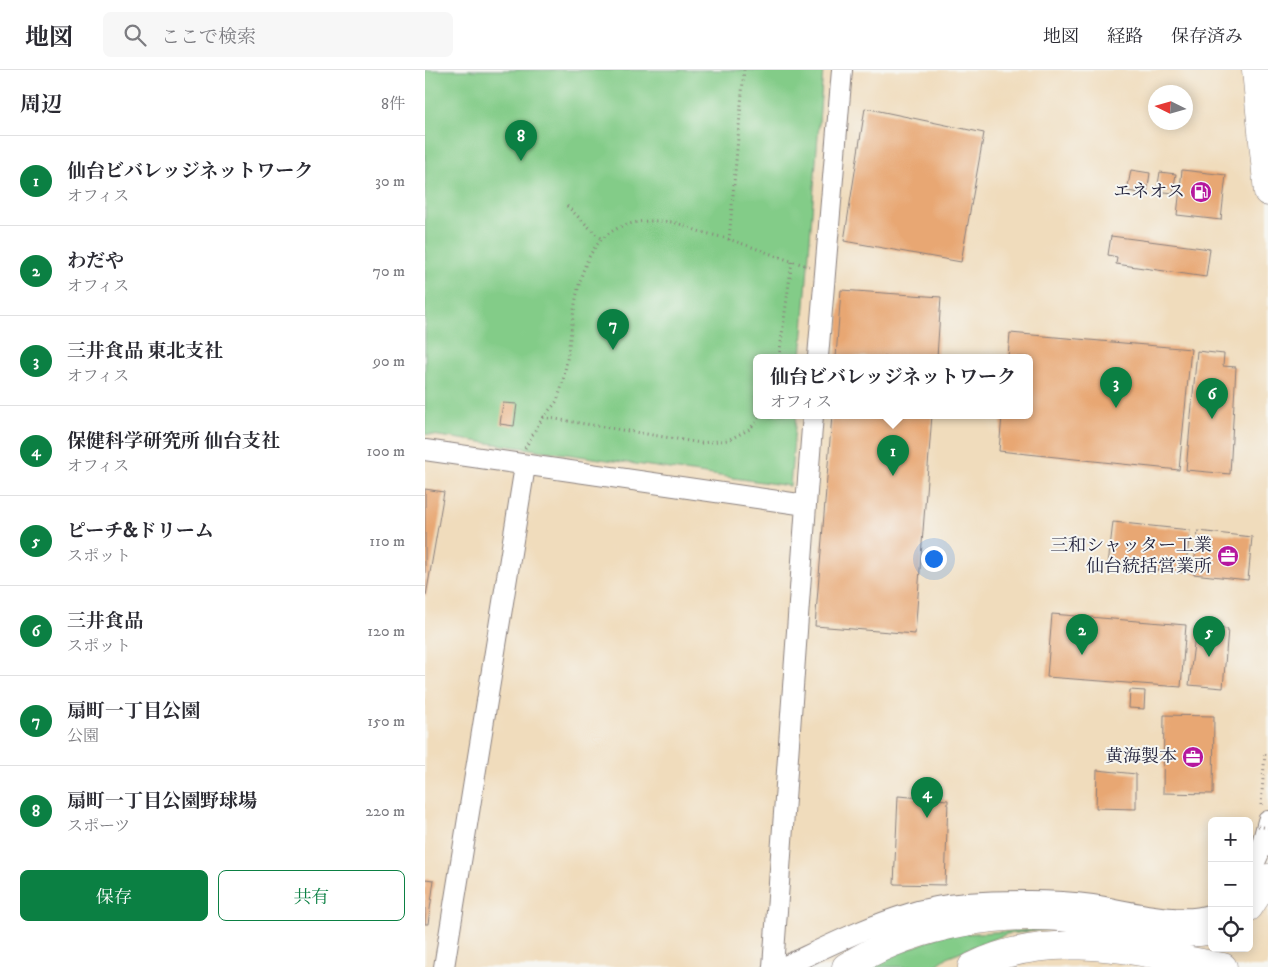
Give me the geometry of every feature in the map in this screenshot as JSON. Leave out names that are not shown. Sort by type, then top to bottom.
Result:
[{"type":"highway","points":[[1256,70],[1268,192]]},
{"type":"highway","points":[[1253,901],[1268,878]]},
{"type":"highway","points":[[846,967],[879,948],[912,936],[965,922],[1004,918],[1068,917],[1184,933],[1208,930]]},
{"type":"highway","points":[[971,967],[989,958],[1016,950],[1064,945],[1108,946],[1223,967]]},
{"type":"street","points":[[818,354],[842,70]]},
{"type":"street","points":[[773,967],[813,419]]},
{"type":"street","points":[[425,450],[525,466],[806,505]]},
{"type":"street","points":[[444,967],[525,466]]},
{"type":"street","points":[[1253,866],[1260,851],[1262,819]]},
{"type":"street","points":[[783,967],[869,928],[910,913],[951,906],[1028,901],[1090,905],[1172,917],[1200,919],[1208,916]]},
{"type":"path","points":[[729,240],[744,70]]},
{"type":"path","points":[[567,206],[600,238]]},
{"type":"path","points":[[525,466],[525,448],[543,418],[558,400],[565,371],[573,309],[589,255],[600,238],[622,227],[643,221],[674,222],[792,261],[825,268]]},
{"type":"path","points":[[779,354],[792,261]]},
{"type":"path","points":[[543,418],[701,442],[728,440],[750,429],[758,419]]},
{"type":"path","points":[[1265,753],[1262,819],[1268,828]]},
{"type":"green space","points":[[425,70],[823,70],[801,354],[753,354],[753,419],[796,419],[790,486],[425,434]]},
{"type":"green space","points":[[1065,928],[1007,934],[949,956],[934,967],[865,967],[943,935]]},
{"type":"building","points":[[865,108],[984,133],[961,262],[844,241]]},
{"type":"building","points":[[1131,170],[1150,173],[1147,194],[1127,191]]},
{"type":"building","points":[[1182,170],[1226,175],[1221,220],[1177,215]]},
{"type":"building","points":[[1160,172],[1176,174],[1173,193],[1157,191]]},
{"type":"building","points":[[1111,236],[1210,249],[1206,277],[1116,264],[1117,257],[1108,255]]},
{"type":"building","points":[[841,290],[941,297],[937,354],[836,354]]},
{"type":"building","points":[[1010,333],[1191,349],[1179,470],[999,451],[1002,419],[1033,419],[1033,354],[1008,354]]},
{"type":"building","points":[[1197,351],[1224,354],[1223,366],[1236,367],[1230,474],[1186,470]]},
{"type":"building","points":[[503,403],[517,404],[514,426],[500,424]]},
{"type":"building","points":[[832,419],[932,419],[915,634],[815,626]]},
{"type":"building","points":[[425,489],[444,492],[426,596],[425,596]]},
{"type":"building","points":[[1113,522],[1190,530],[1185,573],[1108,565]]},
{"type":"building","points":[[1198,531],[1252,537],[1248,580],[1193,574]]},
{"type":"building","points":[[1052,614],[1186,625],[1181,687],[1047,677]]},
{"type":"building","points":[[1196,627],[1228,629],[1223,688],[1189,685]]},
{"type":"building","points":[[1130,690],[1145,691],[1144,709],[1129,708]]},
{"type":"building","points":[[1164,715],[1214,716],[1213,794],[1163,793]]},
{"type":"building","points":[[1097,770],[1136,774],[1136,809],[1096,808]]},
{"type":"building","points":[[898,796],[948,800],[945,885],[894,884]]},
{"type":"building","points":[[425,879],[434,880],[428,924],[425,924]]},
{"type":"place","name":"扇町一丁目公園野球場","points":[[521,161]]},
{"type":"place","name":"エネオス","points":[[1201,192]]},
{"type":"place","name":"扇町一丁目公園","points":[[613,350]]},
{"type":"place","name":"三井食品 東北支社","points":[[1116,408]]},
{"type":"place","name":"三井食品","points":[[1212,419]]},
{"type":"place","name":"仙台ビバレッジネットワーク","points":[[893,476]]},
{"type":"place","name":"三和シャッター工業 仙台統括営業所","points":[[1228,556]]},
{"type":"place","name":"わだや","points":[[1082,655]]},
{"type":"place","name":"ピーチ&ドリーム","points":[[1209,657]]},
{"type":"place","name":"黄海製本","points":[[1193,757]]},
{"type":"place","name":"保健科学研究所 仙台支社","points":[[927,818]]}]
